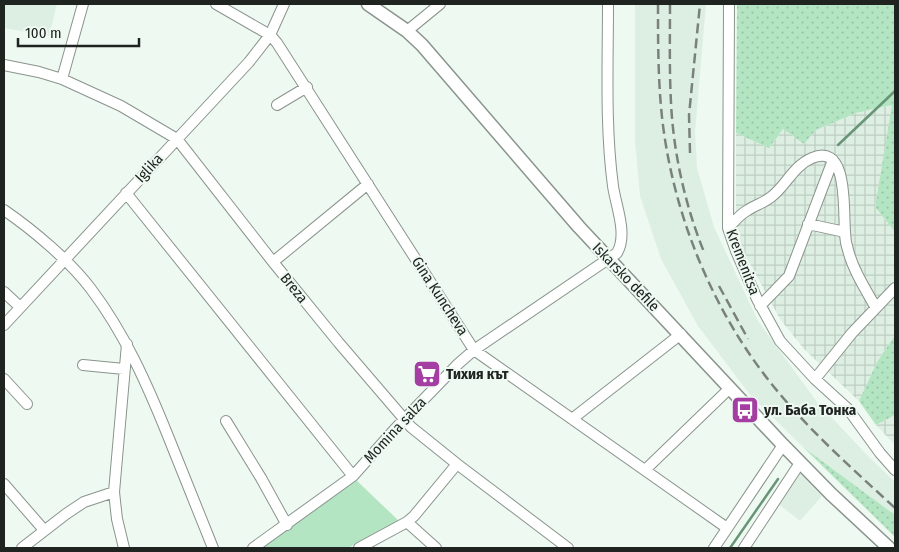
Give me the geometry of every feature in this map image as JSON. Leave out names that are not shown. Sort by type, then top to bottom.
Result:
[{"type":"main road","name":"Iskarsko defile","points":[[368,4],[407,31],[439,62],[553,198],[800,463],[888,548]]},
{"type":"street","points":[[62,79],[83,4]]},
{"type":"street","name":"Gina Kuncheva","points":[[216,4],[270,35],[277,42],[474,350],[727,528]]},
{"type":"street","name":"Iglika","points":[[4,325],[249,62],[270,35],[284,4]]},
{"type":"street","points":[[407,31],[440,4]]},
{"type":"street","points":[[608,4],[609,152],[613,187],[623,239],[617,253],[610,258]]},
{"type":"street","name":"Kremenitsa","points":[[729,4],[728,228],[736,251],[760,306],[780,341],[815,379],[848,409],[880,454],[895,470]]},
{"type":"street","name":"Breza","points":[[4,65],[62,79],[121,106],[177,139],[339,343],[419,434],[568,548]]},
{"type":"street","points":[[277,105],[307,87]]},
{"type":"street","points":[[728,228],[747,210],[772,197],[794,171],[808,160],[824,156],[833,160],[839,168],[842,180],[848,252],[876,308]]},
{"type":"street","points":[[760,306],[789,276],[833,160]]},
{"type":"street","points":[[273,262],[368,184]]},
{"type":"street","points":[[126,193],[353,476]]},
{"type":"street","points":[[4,210],[35,233],[90,287],[127,343],[145,379],[213,548]]},
{"type":"street","points":[[808,224],[845,232]]},
{"type":"street","name":"Momina salza","points":[[253,548],[353,476],[405,419],[474,350],[610,258]]},
{"type":"street","points":[[815,379],[852,333],[895,288]]},
{"type":"street","points":[[4,292],[20,307]]},
{"type":"street","points":[[572,419],[681,334]]},
{"type":"street","points":[[124,548],[117,519],[114,492],[127,343]]},
{"type":"street","points":[[84,365],[124,369]]},
{"type":"street","points":[[4,379],[27,404]]},
{"type":"street","points":[[645,470],[730,388]]},
{"type":"street","points":[[226,421],[287,525]]},
{"type":"street","points":[[714,548],[783,445]]},
{"type":"street","points":[[748,547],[800,463]]},
{"type":"street","points":[[359,548],[407,522],[414,516],[457,464]]},
{"type":"street","points":[[4,484],[44,530]]},
{"type":"street","points":[[22,548],[84,502],[114,492]]},
{"type":"street","points":[[407,522],[433,548]]},
{"type":"shaded area","points":[[4,4],[57,4],[49,36],[4,28]]},
{"type":"shaded area","points":[[635,4],[706,4],[695,132],[697,168],[714,227],[758,321],[817,402],[895,482],[895,515],[803,447],[751,396],[698,326],[661,259],[640,196],[635,141]]},
{"type":"shaded area","points":[[893,105],[875,207],[895,232],[895,335],[877,362],[859,401],[804,349],[780,319],[742,249],[736,219],[736,133],[769,148],[783,129],[804,144],[816,130],[856,113]]},
{"type":"shaded area","points":[[895,415],[895,445],[876,425]]},
{"type":"shaded area","points":[[800,474],[822,496],[800,521],[780,505]]},
{"type":"green space","points":[[737,4],[895,4],[895,232],[875,207],[892,105],[856,113],[816,130],[804,144],[783,129],[769,148],[736,133]]},
{"type":"green space","points":[[895,335],[895,415],[876,425],[859,401],[877,362]]},
{"type":"green space","points":[[803,447],[895,515],[895,537]]},
{"type":"green space","points":[[356,480],[399,521],[348,548],[262,548]]},
{"type":"waterway","points":[[838,145],[895,91]]},
{"type":"waterway","points":[[730,548],[778,479]]},
{"type":"railway","points":[[658,4],[660,89],[668,154],[676,192],[687,228],[717,299],[735,332],[779,393],[821,438],[895,508]]},
{"type":"railway","points":[[670,4],[670,90],[674,135],[679,170],[687,203],[704,252]]},
{"type":"railway","points":[[690,153],[689,115],[700,4]]},
{"type":"railway","points":[[719,286],[748,339]]},
{"type":"place","name":"Тихия кът","points":[[427,374]]},
{"type":"place","name":"ул. Баба Тонка","points":[[745,410]]}]
